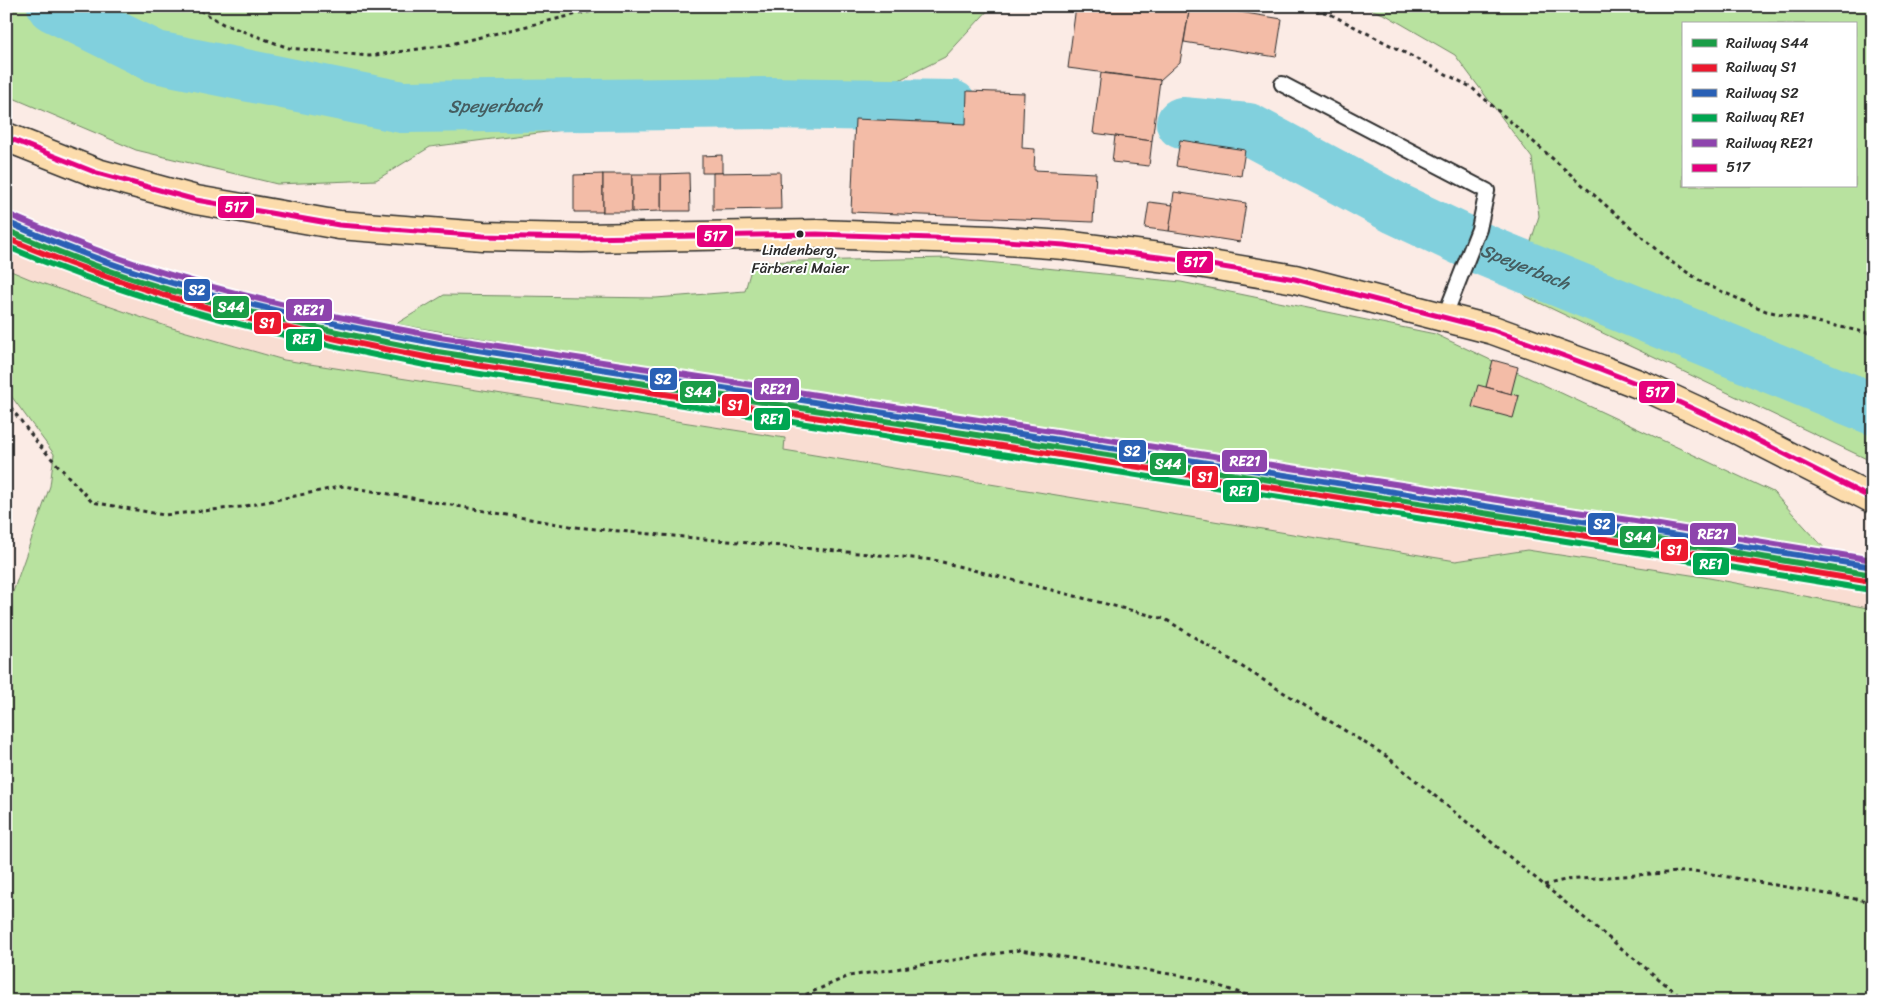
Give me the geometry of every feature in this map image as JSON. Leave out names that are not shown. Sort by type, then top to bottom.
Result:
[{"type":"main road","points":[[6,137],[97,173],[196,200],[339,225],[483,236],[582,238],[816,234],[991,240],[1064,245],[1175,259],[1294,279],[1398,304],[1502,333],[1646,387],[1724,423],[1873,498]]},
{"type":"lane","points":[[1282,84],[1487,191],[1479,229],[1444,318]]},
{"type":"path","points":[[193,6],[223,24],[289,48],[369,56],[447,45],[582,13],[626,6]]},
{"type":"path","points":[[1300,6],[1328,13],[1471,87],[1667,259],[1705,284],[1766,311],[1873,334]]},
{"type":"path","points":[[6,401],[46,452],[92,502],[101,504],[164,515],[241,507],[344,486],[575,527],[934,560],[1165,619],[1386,756],[1686,1001]]},
{"type":"path","points":[[1543,885],[1565,880],[1694,871],[1873,902]]},
{"type":"path","points":[[791,1001],[849,976],[1020,950],[1195,978],[1264,1001]]},
{"type":"shaded area","points":[[6,218],[128,264],[204,286],[336,313],[635,366],[1109,442],[1446,490],[1873,558],[1873,609],[1704,577],[1527,550],[1456,561],[783,450],[784,438],[284,360],[169,327],[6,269]]},
{"type":"green space","points":[[6,6],[992,6],[945,57],[881,89],[430,147],[376,180],[277,184],[136,150],[6,95]]},
{"type":"green space","points":[[1362,6],[1873,6],[1873,462],[1525,296],[1519,279],[1539,216],[1532,158],[1455,55],[1386,15]]},
{"type":"green space","points":[[948,258],[1181,282],[1435,334],[1773,492],[1827,551],[1446,490],[1109,442],[833,398],[396,324],[444,295],[656,298],[745,291],[753,262]]},
{"type":"green space","points":[[6,269],[169,327],[284,360],[785,438],[784,450],[1456,561],[1527,550],[1704,577],[1873,609],[1873,1001],[6,1001],[6,612],[50,486],[54,454],[6,389]]},
{"type":"building","points":[[1076,6],[1190,6],[1180,62],[1160,80],[1068,68]]},
{"type":"building","points":[[1190,6],[1203,6],[1282,19],[1276,57],[1184,42]]},
{"type":"building","points":[[1101,73],[1160,80],[1152,141],[1093,133]]},
{"type":"building","points":[[967,91],[1024,93],[1022,148],[1035,149],[1034,170],[1096,173],[1093,222],[851,212],[855,119],[966,124]]},
{"type":"building","points":[[1115,136],[1152,141],[1149,166],[1112,162]]},
{"type":"building","points":[[1180,140],[1245,150],[1241,176],[1176,166]]},
{"type":"building","points":[[722,155],[722,173],[702,173],[702,156]]},
{"type":"building","points":[[780,172],[781,209],[713,210],[713,173]]},
{"type":"building","points":[[689,173],[690,211],[661,211],[661,174]]},
{"type":"building","points":[[603,174],[603,212],[574,212],[574,175]]},
{"type":"building","points":[[603,174],[632,174],[632,212],[603,212]]},
{"type":"building","points":[[632,174],[661,174],[661,211],[632,212]]},
{"type":"building","points":[[1174,192],[1246,203],[1240,242],[1169,231]]},
{"type":"building","points":[[1149,202],[1173,205],[1169,231],[1145,228]]},
{"type":"building","points":[[1493,360],[1518,367],[1511,394],[1486,387]]},
{"type":"building","points":[[1478,385],[1519,396],[1513,418],[1472,407]]},
{"type":"waterway","name":"Speyerbach","points":[[53,6],[156,57],[402,107],[768,103],[952,106]]},
{"type":"waterway","name":"Speyerbach","points":[[1182,123],[1248,129],[1397,209],[1484,250],[1873,409]]},
{"type":"rail line","name":"RE21","points":[[12,216],[107,254],[176,277],[251,297],[440,337],[1635,521],[1873,560]]},
{"type":"rail line","name":"S2","points":[[9,223],[120,267],[173,284],[248,304],[439,344],[1873,567]]},
{"type":"rail line","name":"S44","points":[[6,230],[102,268],[171,291],[323,329],[438,352],[1633,536],[1873,575]]},
{"type":"rail line","name":"S1","points":[[6,238],[59,259],[164,295],[325,337],[436,359],[1632,543],[1872,582]]},
{"type":"rail line","name":"RE1","points":[[6,246],[111,286],[217,318],[325,345],[435,367],[1631,551],[1871,590]]},
{"type":"transit line","name":"517","points":[[6,137],[97,173],[196,200],[339,225],[483,236],[582,238],[817,234],[991,240],[1064,245],[1175,259],[1295,279],[1493,330],[1600,369],[1646,387],[1724,423],[1873,499]]},
{"type":"place","name":"Lindenberg, Färberei Maier","points":[[800,234]]}]
